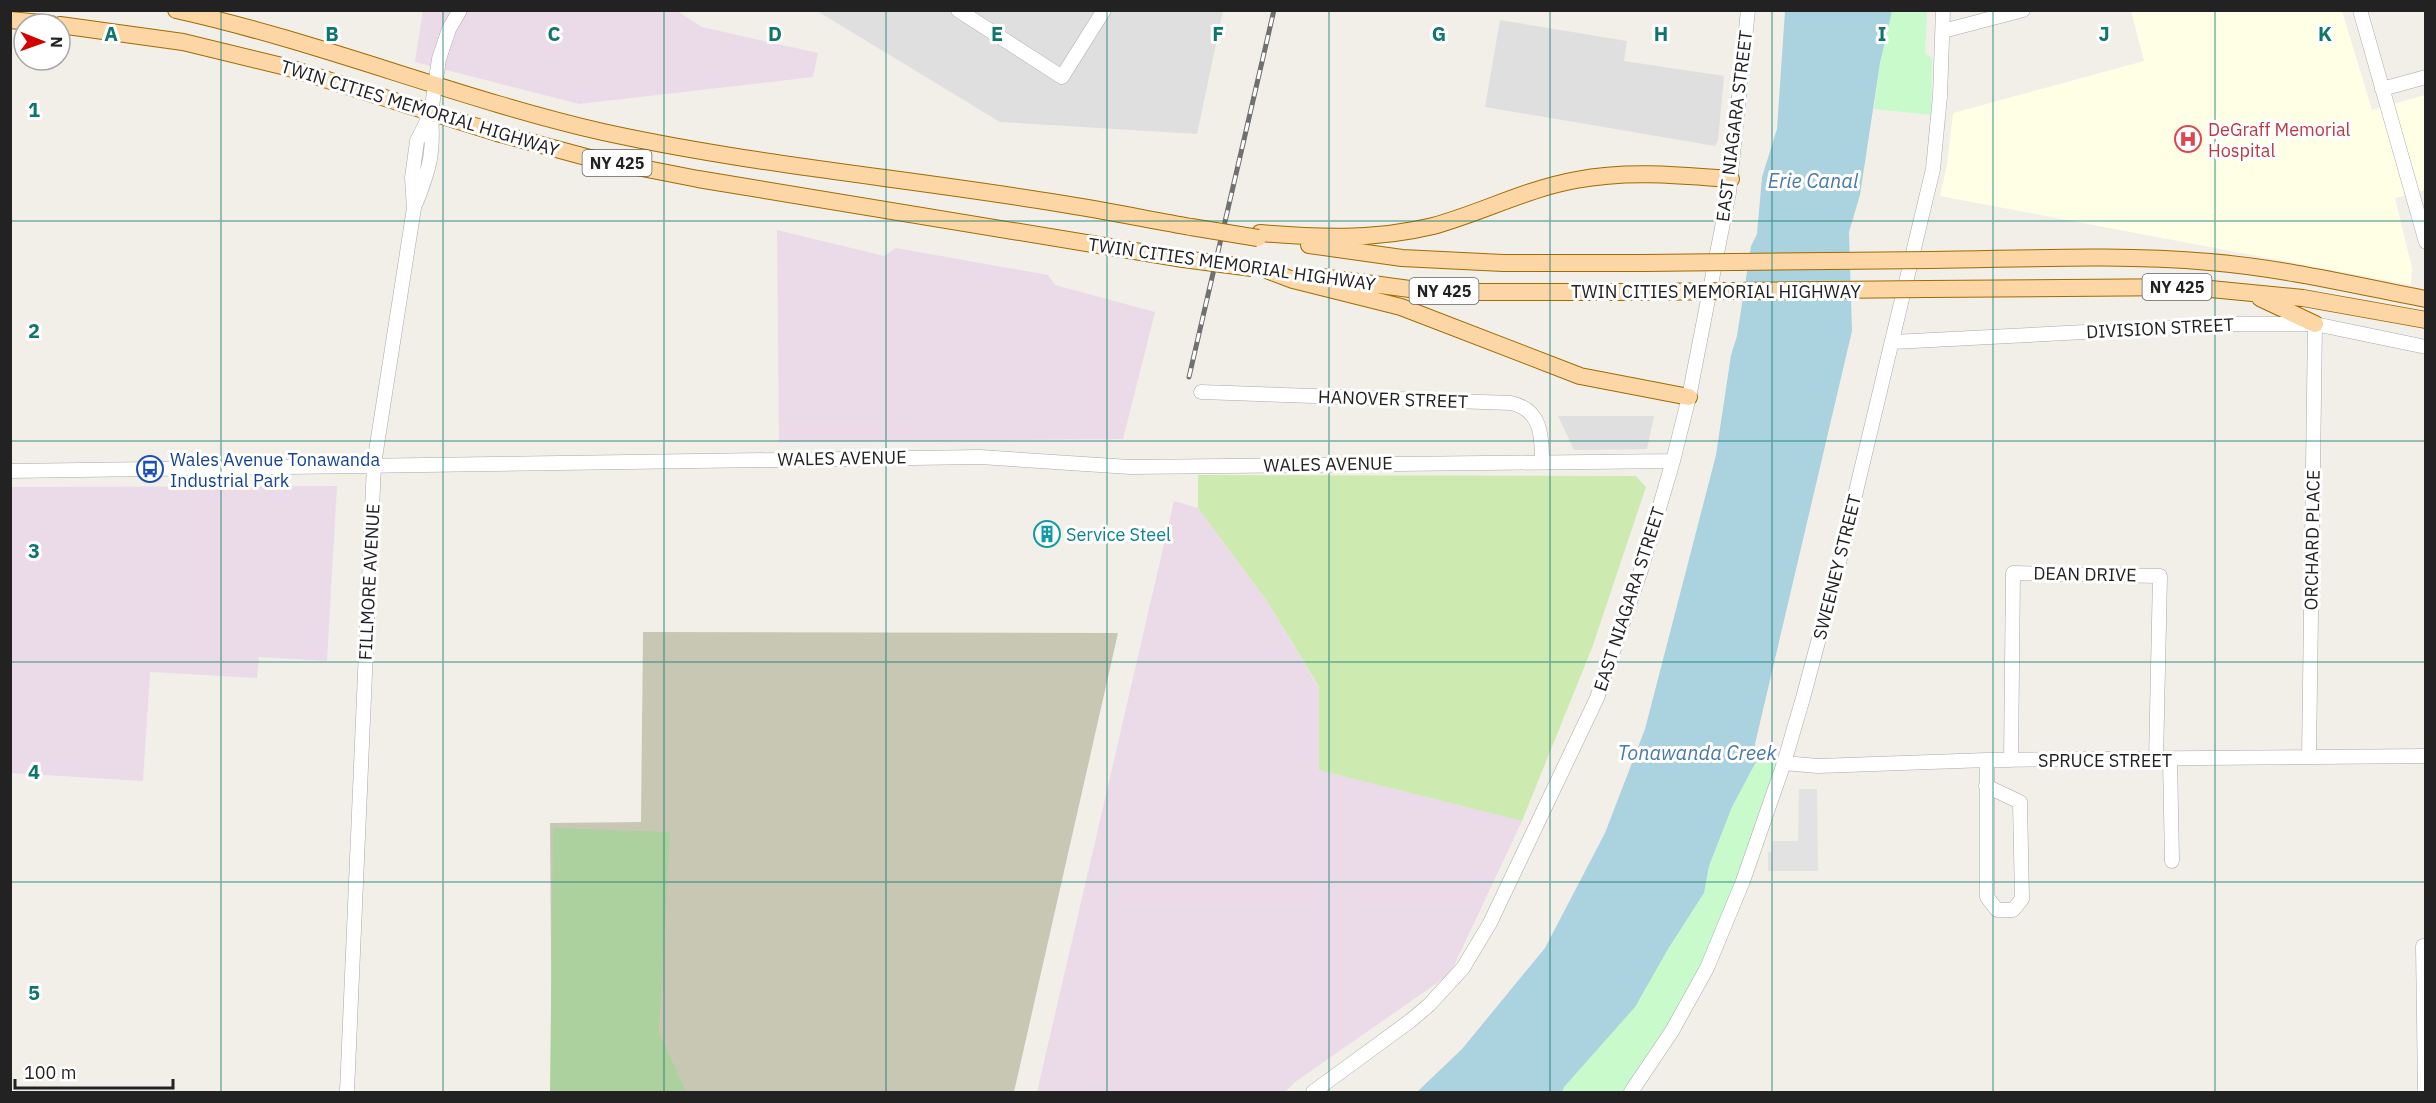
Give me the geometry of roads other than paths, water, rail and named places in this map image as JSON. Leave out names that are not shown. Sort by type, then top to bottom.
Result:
[{"type":"main road","name":"TWIN CITIES MEMORIAL HIGHWAY","points":[[176,10],[294,40],[550,120],[685,148],[1057,203],[1215,231],[1402,258],[1503,263],[2114,258],[2213,262],[2299,274],[2426,298]]},
{"type":"main road","name":"TWIN CITIES MEMORIAL HIGHWAY","points":[[72,27],[183,42],[286,67],[431,113],[586,157],[686,176],[1183,259],[1417,290],[1637,292],[2190,287],[2303,297],[2426,320]]},
{"type":"main road","points":[[1259,236],[1351,237],[1407,232],[1472,214],[1548,186],[1602,176],[1640,174],[1731,179]]},
{"type":"main road","points":[[1269,271],[1293,280],[1401,307],[1580,376],[1689,397]]},
{"type":"main road","points":[[2246,291],[2315,324]]},
{"type":"street","points":[[431,113],[439,59],[449,29],[460,10]]},
{"type":"street","points":[[958,10],[1062,77],[1104,10]]},
{"type":"street","name":"EAST NIAGARA STREET","points":[[1313,1092],[1429,1005],[1463,968],[1477,946],[1597,698],[1641,570],[1689,397],[1731,179],[1748,10]]},
{"type":"street","name":"SWEENEY STREET","points":[[1631,1092],[1672,1031],[1707,968],[1743,881],[1784,763],[1837,571],[1933,170],[1939,122],[1943,10]]},
{"type":"street","points":[[1943,31],[2023,10]]},
{"type":"street","points":[[2361,10],[2426,242]]},
{"type":"street","points":[[2382,89],[2426,77]]},
{"type":"street","name":"FILLMORE AVENUE","points":[[347,1092],[374,464],[414,208],[426,179],[433,146],[431,113]]},
{"type":"street","name":"DIVISION STREET","points":[[1893,342],[2238,324],[2315,324],[2426,347]]},
{"type":"street","name":"ORCHARD PLACE","points":[[2309,757],[2315,324]]},
{"type":"street","name":"HANOVER STREET","points":[[1201,392],[1522,405],[1536,418],[1540,431],[1542,462]]},
{"type":"street","name":"WALES AVENUE","points":[[10,471],[980,456],[1130,467],[1673,461]]},
{"type":"street","name":"DEAN DRIVE","points":[[2011,760],[2013,573],[2160,576],[2163,760]]},
{"type":"street","name":"SPRUCE STREET","points":[[1784,763],[1818,766],[1987,760],[2426,756]]},
{"type":"street","points":[[1986,786],[2020,802],[2022,899],[2013,909],[1997,910],[1987,897],[1986,786],[1987,760]]},
{"type":"street","points":[[2163,760],[2172,861]]},
{"type":"street","points":[[2423,946],[2425,1092]]},
{"type":"water","name":"Tonawanda Creek","points":[[1785,11],[1892,11],[1880,63],[1860,195],[1849,232],[1852,331],[1755,744],[1757,760],[1732,807],[1709,866],[1704,893],[1668,949],[1635,1007],[1562,1092],[1417,1092],[1462,1049],[1545,948],[1605,833],[1645,729],[1716,455],[1751,246],[1757,234],[1762,177],[1777,129]]},
{"type":"railway","points":[[1189,377],[1274,10]]},
{"type":"place","name":"DeGraff Memorial Hospital","points":[[2188,139]]},
{"type":"place","name":"Wales Avenue Tonawanda Industrial Park","points":[[150,469]]},
{"type":"place","name":"Service Steel","points":[[1047,534]]},
{"type":"water label","name":"Erie Canal","points":[[1813,180]]}]
